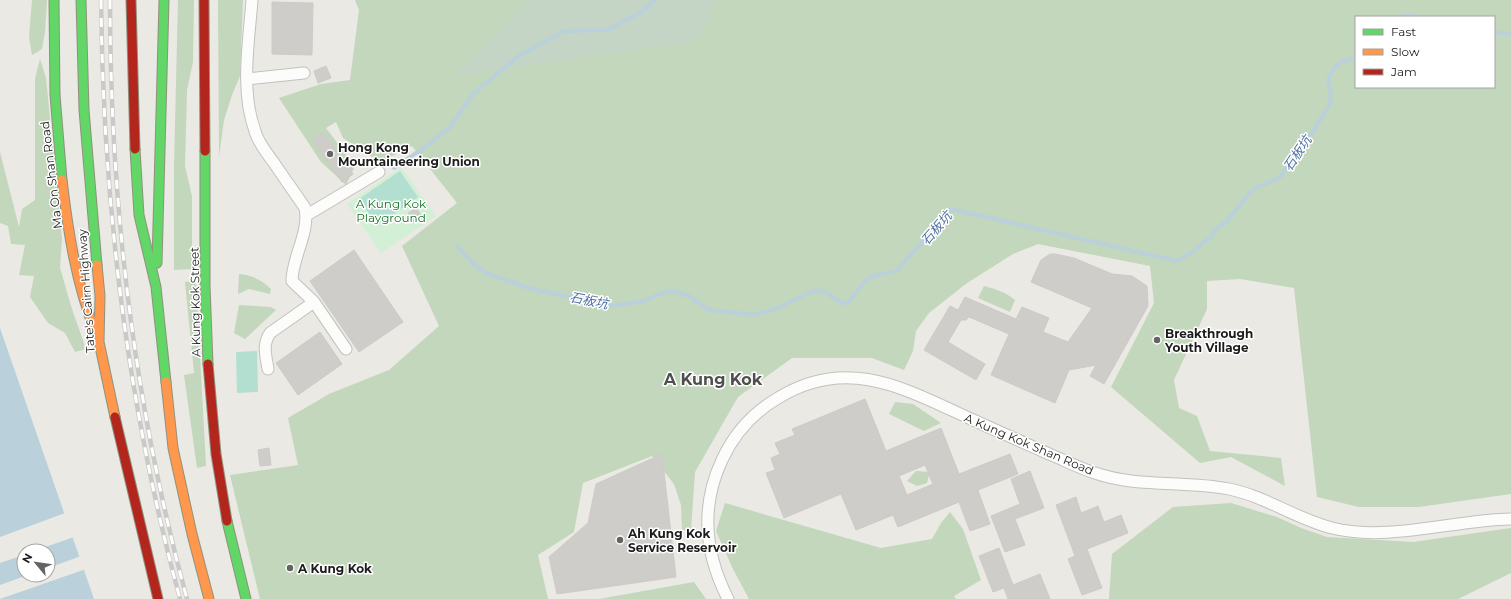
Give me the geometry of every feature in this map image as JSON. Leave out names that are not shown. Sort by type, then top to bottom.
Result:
[{"type":"main road","name":"Ma On Shan Road","points":[[54,0],[53,49],[56,122],[65,206],[83,299],[99,342]]},
{"type":"main road","name":"Tate's Cairn Highway","points":[[81,0],[84,110],[100,296],[99,342],[127,470],[158,599]]},
{"type":"main road","points":[[132,0],[134,123],[139,215],[156,287]]},
{"type":"main road","points":[[164,0],[156,287],[173,448],[208,599]]},
{"type":"main road","name":"A Kung Kok Street","points":[[204,0],[205,257],[209,383],[218,470],[230,533],[246,599]]},
{"type":"street","points":[[252,0],[247,79],[249,108],[255,132],[262,147],[306,208],[307,215],[292,274],[292,281],[314,302],[346,349]]},
{"type":"street","points":[[247,79],[304,73]]},
{"type":"street","points":[[307,215],[379,172]]},
{"type":"street","points":[[268,369],[265,340],[270,333],[314,302]]},
{"type":"street","name":"A Kung Kok Shan Road","points":[[728,599],[718,580],[710,552],[707,524],[709,500],[714,478],[723,456],[737,435],[753,416],[770,402],[789,391],[812,381],[836,377],[875,380],[896,385],[994,430],[1097,474],[1148,483],[1214,486],[1229,489],[1250,494],[1330,528],[1352,531],[1382,532],[1470,521],[1511,519]]},
{"type":"green space","points":[[32,0],[47,0],[45,32],[42,49],[32,55],[29,37]]},
{"type":"green space","points":[[178,0],[194,0],[193,62],[187,90],[185,166],[192,196],[192,269],[174,270],[174,166]]},
{"type":"green space","points":[[218,0],[243,0],[240,76],[224,120],[219,157]]},
{"type":"green space","points":[[355,0],[1511,0],[1511,494],[1419,507],[1359,507],[1317,497],[1294,288],[1240,279],[1207,281],[1207,309],[1174,380],[1179,408],[1197,416],[1210,451],[1281,458],[1285,486],[1231,457],[1200,463],[1111,387],[1154,303],[1150,266],[1038,244],[1013,254],[967,283],[929,313],[916,331],[913,351],[904,370],[872,358],[792,358],[738,397],[695,472],[691,530],[682,530],[681,505],[674,484],[652,456],[583,483],[574,532],[538,555],[548,599],[260,599],[230,475],[298,465],[288,418],[329,394],[389,370],[439,326],[402,246],[457,203],[412,146],[380,162],[343,138],[336,122],[326,128],[355,166],[346,185],[321,162],[279,98],[321,84],[350,80],[359,10]]},
{"type":"green space","points":[[529,0],[718,0],[697,41],[454,76]]},
{"type":"green space","points":[[40,59],[46,78],[62,239],[60,268],[86,349],[75,352],[65,333],[48,323],[30,297],[34,276],[19,275],[25,245],[11,244],[8,226],[0,223],[0,152],[19,227],[22,209],[35,200],[35,79]]},
{"type":"green space","name":"A Kung Kok Playground","points":[[401,167],[436,216],[381,253],[347,204]]},
{"type":"green space","points":[[400,171],[418,197],[377,226],[359,199]]},
{"type":"green space","points":[[239,274],[252,277],[264,283],[271,289],[270,294],[249,289],[238,294]]},
{"type":"green space","points":[[196,281],[206,466],[197,468],[184,375],[194,373],[185,282]]},
{"type":"green space","points":[[984,286],[1000,291],[1015,300],[1010,312],[978,298]]},
{"type":"green space","points":[[239,305],[271,307],[276,310],[245,339],[234,333]]},
{"type":"green space","points":[[257,351],[258,392],[237,393],[236,352]]},
{"type":"green space","points":[[895,402],[913,404],[941,423],[924,431],[889,414]]},
{"type":"green space","points":[[916,471],[930,472],[927,483],[917,486],[907,481]]},
{"type":"green space","points":[[725,503],[881,548],[932,539],[941,523],[950,512],[963,529],[981,580],[954,596],[956,599],[749,599],[733,569],[716,531]]},
{"type":"green space","points":[[1231,503],[1277,517],[1301,528],[1327,537],[1413,542],[1511,528],[1511,573],[1458,599],[1109,599],[1112,554],[1173,507]]},
{"type":"green space","points":[[694,582],[706,599],[599,599]]},
{"type":"water","points":[[0,328],[94,599],[0,599]]},
{"type":"pier","points":[[65,513],[74,537],[56,543],[16,543],[16,558],[0,563],[0,537]]},
{"type":"pier","points":[[81,556],[86,569],[56,579],[56,565]]},
{"type":"pier","points":[[16,579],[16,583],[46,583],[0,599],[0,585]]},
{"type":"building","points":[[272,2],[313,3],[312,55],[272,54]]},
{"type":"building","points":[[326,66],[331,78],[318,83],[314,71]]},
{"type":"building","name":"Hong Kong Mountaineering Union","points":[[323,132],[353,174],[342,182],[312,140]]},
{"type":"building","points":[[416,208],[422,216],[413,222],[408,213]]},
{"type":"building","points":[[354,250],[403,322],[359,352],[310,281]]},
{"type":"building","points":[[1050,254],[1074,258],[1112,274],[1132,276],[1147,286],[1148,306],[1104,384],[1090,376],[1096,365],[1069,370],[1055,403],[991,375],[1009,334],[969,317],[966,320],[961,320],[948,342],[985,364],[976,380],[924,350],[950,306],[958,310],[965,297],[1016,319],[1022,307],[1049,318],[1043,332],[1068,342],[1092,308],[1031,282],[1041,260]]},
{"type":"building","points":[[320,332],[342,364],[298,395],[276,363]]},
{"type":"building","points":[[865,399],[886,451],[941,428],[959,474],[1010,454],[1018,474],[978,490],[990,524],[970,531],[959,502],[898,527],[893,515],[856,530],[841,494],[784,518],[766,473],[775,470],[771,458],[780,454],[775,443],[795,435],[792,429]],"holes":[[[925,465],[933,484],[907,495],[899,476]]]},
{"type":"building","points":[[269,448],[271,465],[260,466],[258,450]]},
{"type":"building","name":"Ah Kung Kok Service Reservoir","points":[[662,454],[676,577],[557,594],[549,557],[588,523],[596,484]]},
{"type":"building","points":[[1030,471],[1044,508],[1015,519],[1025,545],[1005,552],[991,516],[1020,504],[1011,479]]},
{"type":"building","points":[[1076,497],[1081,513],[1098,506],[1104,522],[1121,515],[1128,533],[1087,549],[1102,588],[1082,595],[1068,559],[1075,556],[1056,505]]},
{"type":"building","points":[[999,548],[1013,585],[1040,574],[1050,599],[1008,599],[1004,588],[993,592],[979,556]]},
{"type":"waterway","points":[[394,168],[431,143],[450,127],[474,93],[519,56],[564,31],[607,30],[643,11],[655,0]]},
{"type":"waterway","name":"石板坑","points":[[1405,16],[1414,16]]},
{"type":"waterway","name":"石板坑","points":[[1495,32],[1511,34]]},
{"type":"waterway","name":"石板坑","points":[[458,247],[477,267],[486,273],[532,289],[612,306],[645,301],[662,293],[675,291],[689,296],[709,310],[754,315],[778,308],[813,291],[828,293],[838,301],[848,303],[864,282],[873,276],[896,271],[945,220],[951,209],[1177,261],[1191,253],[1212,236],[1215,230],[1228,220],[1253,189],[1273,181],[1282,175],[1296,152],[1309,138],[1330,104],[1331,95],[1328,80],[1334,68],[1341,62],[1355,58]]},
{"type":"railway","points":[[101,0],[107,151],[121,302],[132,377],[146,452],[161,526],[180,599]]},
{"type":"railway","points":[[110,0],[111,75],[115,151],[120,227],[129,302],[139,377],[153,452],[168,526],[187,599]]},
{"type":"traffic: fast","points":[[54,0],[55,95],[62,180]]},
{"type":"traffic: fast","points":[[81,0],[84,110],[97,265]]},
{"type":"traffic: fast","points":[[157,263],[164,0]]},
{"type":"traffic: fast","points":[[135,149],[139,215],[156,287],[166,382]]},
{"type":"traffic: fast","points":[[205,151],[205,285],[208,364]]},
{"type":"traffic: fast","points":[[227,521],[246,599]]},
{"type":"traffic: slow","points":[[62,180],[67,218],[78,276],[88,313],[95,331]]},
{"type":"traffic: slow","points":[[97,265],[100,296],[99,342],[115,417]]},
{"type":"traffic: slow","points":[[166,382],[173,448],[192,534],[209,599]]},
{"type":"traffic: jam","points":[[131,0],[135,149]]},
{"type":"traffic: jam","points":[[204,0],[205,151]]},
{"type":"traffic: jam","points":[[208,364],[216,454],[227,521]]},
{"type":"traffic: jam","points":[[115,417],[158,599]]},
{"type":"place","name":"Hong Kong Mountaineering Union","points":[[330,154]]},
{"type":"place","name":"Breakthrough Youth Village","points":[[1157,340]]},
{"type":"place","name":"Ah Kung Kok Service Reservoir","points":[[620,540]]},
{"type":"place","name":"A Kung Kok","points":[[290,568]]},
{"type":"district","name":"A Kung Kok","points":[[713,379]]}]
